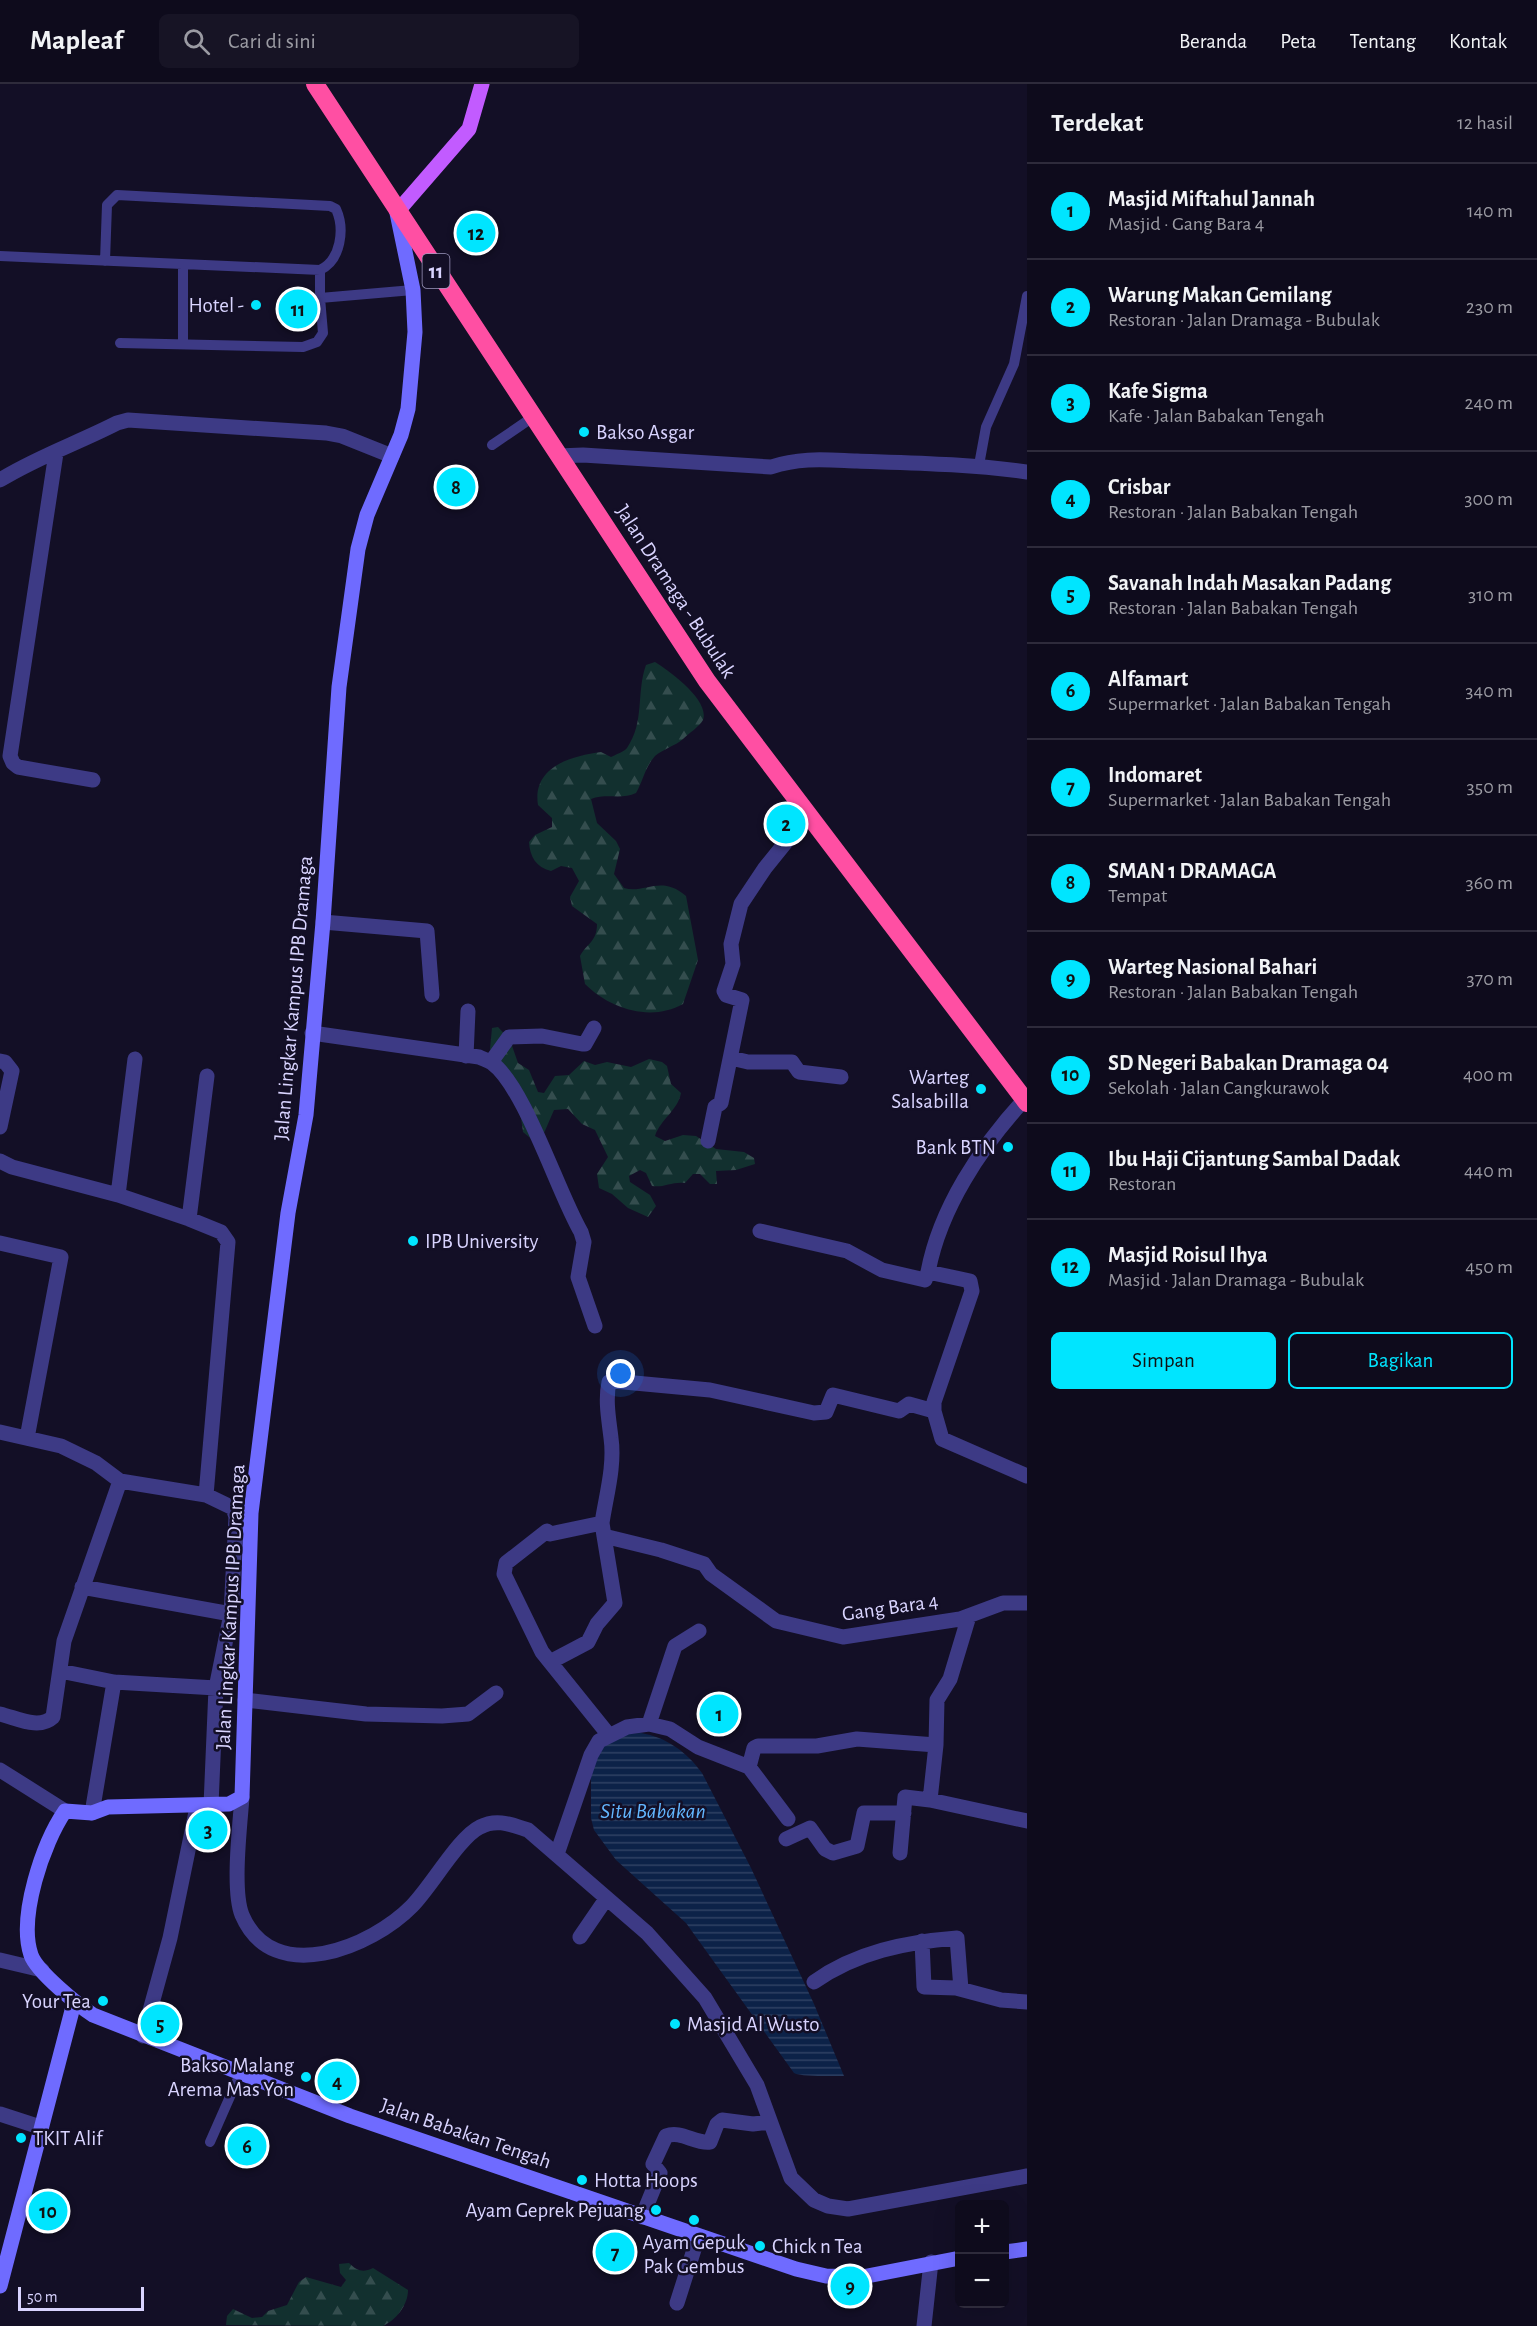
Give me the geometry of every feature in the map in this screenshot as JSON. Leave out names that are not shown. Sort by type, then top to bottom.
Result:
[{"type":"highway","name":"Jalan Dramaga - Bubulak","points":[[315,84],[707,681],[807,816],[1026,1102]]},
{"type":"main road","points":[[397,212],[469,129],[482,84]]},
{"type":"street","name":"Jalan Lingkar Kampus IPB Dramaga","points":[[242,1797],[251,1513],[288,1213],[306,1115],[323,922],[339,687],[351,589],[367,515],[392,456],[408,409],[415,332],[413,290],[397,212]]},
{"type":"street","points":[[0,480],[26,464],[128,420],[326,433],[342,436],[392,456]]},
{"type":"street","points":[[56,453],[10,756],[18,767],[93,780]]},
{"type":"street","points":[[558,456],[583,454],[761,466],[819,458],[979,465],[1027,472]]},
{"type":"street","points":[[708,1141],[715,1107],[721,1104],[742,1000],[726,995],[724,991],[733,964],[731,944],[741,904],[765,868],[807,816]]},
{"type":"street","points":[[323,922],[427,931],[432,995]]},
{"type":"street","points":[[466,1056],[468,1011]]},
{"type":"street","points":[[491,1062],[509,1037],[542,1036],[585,1044],[594,1028]]},
{"type":"street","points":[[312,1033],[466,1056],[491,1062],[504,1076],[520,1103],[581,1232],[584,1242],[578,1277],[595,1326]]},
{"type":"street","points":[[731,1058],[748,1062],[792,1062],[799,1072],[841,1077]]},
{"type":"street","points":[[118,1195],[135,1059]]},
{"type":"street","points":[[0,1061],[5,1062],[12,1071],[0,1127]]},
{"type":"street","points":[[189,1218],[207,1076]]},
{"type":"street","points":[[760,1231],[847,1251],[889,1272],[925,1280],[946,1214],[1000,1126],[1026,1102]]},
{"type":"street","points":[[0,1161],[12,1167],[118,1195],[189,1218],[221,1232],[228,1242],[206,1495]]},
{"type":"street","points":[[0,1243],[61,1257],[27,1438]]},
{"type":"street","points":[[928,1272],[970,1281],[972,1285],[934,1402],[934,1411],[942,1439],[1027,1476]]},
{"type":"street","points":[[550,1662],[588,1642],[597,1624],[615,1603],[603,1530],[611,1453],[608,1421],[609,1382],[710,1390],[814,1413],[826,1412],[833,1395],[899,1412],[906,1404],[934,1411]]},
{"type":"street","points":[[0,1432],[61,1446],[96,1463],[120,1481],[206,1495],[233,1508],[236,1517],[231,1614],[216,1688],[204,1806],[143,2036]]},
{"type":"street","points":[[0,1714],[37,1724],[46,1723],[53,1717],[64,1641],[120,1481]]},
{"type":"street","name":"Gang Bara 4","points":[[608,1734],[542,1652],[503,1568],[506,1563],[547,1531],[550,1534],[603,1530],[704,1564],[711,1574],[771,1618],[810,1631],[843,1637],[969,1616],[1003,1604],[1027,1603]]},
{"type":"street","points":[[82,1587],[231,1614]]},
{"type":"street","points":[[930,1800],[936,1745],[937,1700],[950,1679],[969,1616]]},
{"type":"street","points":[[649,1724],[675,1646],[699,1631]]},
{"type":"street","points":[[60,1671],[114,1682],[216,1688]]},
{"type":"street","points":[[92,1812],[114,1682]]},
{"type":"street","points":[[245,1700],[366,1714],[442,1716],[468,1714],[496,1693]]},
{"type":"street","points":[[557,1854],[591,1755],[598,1741],[608,1734],[649,1724],[670,1729],[698,1747],[749,1767],[788,1819]]},
{"type":"street","points":[[749,1767],[754,1748],[758,1746],[817,1746],[857,1739],[936,1745]]},
{"type":"street","points":[[0,1770],[65,1811],[92,1812],[108,1807],[204,1806],[229,1804],[242,1797]]},
{"type":"street","points":[[242,1797],[238,1847],[241,1914],[252,1932],[268,1947],[290,1954],[309,1955],[338,1951],[397,1920],[427,1889],[470,1834],[490,1823],[501,1822],[528,1830],[646,1934],[705,1998],[752,2076],[791,2178],[814,2200],[828,2206],[848,2209],[1027,2176]]},
{"type":"street","points":[[900,1853],[905,1797],[930,1800],[1027,1821]]},
{"type":"street","name":"Jalan Babakan Tengah","points":[[65,1811],[54,1828],[28,1907],[32,1957],[74,2003],[93,2015],[350,2116],[766,2260],[826,2276],[862,2277],[955,2259]]},
{"type":"street","points":[[786,1839],[810,1828],[825,1849],[833,1853],[857,1846],[864,1813],[904,1813]]},
{"type":"street","points":[[580,1937],[606,1899]]},
{"type":"street","points":[[814,1983],[849,1960],[922,1941],[957,1938],[961,1989]]},
{"type":"street","points":[[922,1941],[924,1987],[961,1989],[1001,2000],[1027,2002]]},
{"type":"street","points":[[0,1960],[42,1970]]},
{"type":"street","points":[[0,2286],[74,2003]]},
{"type":"street","points":[[0,2114],[40,2127]]},
{"type":"street","points":[[642,2217],[660,2173],[653,2164],[666,2136],[680,2135],[706,2143],[710,2142],[717,2124],[722,2120],[753,2124],[770,2122]]},
{"type":"street","points":[[677,2303],[698,2237]]},
{"type":"street","points":[[1009,2251],[1027,2249]]},
{"type":"street","points":[[924,2326],[931,2262]]},
{"type":"lane","points":[[0,256],[183,265],[320,270],[330,265],[336,256],[340,218],[336,209],[330,206],[117,195],[107,205],[105,261]]},
{"type":"lane","points":[[183,265],[183,343]]},
{"type":"lane","points":[[120,343],[303,347],[317,342],[323,333],[320,270]]},
{"type":"lane","points":[[320,298],[413,290]]},
{"type":"lane","points":[[979,465],[986,427],[1014,364],[1027,296]]},
{"type":"lane","points":[[492,445],[533,417]]},
{"type":"lane","points":[[210,2142],[240,2074]]},
{"type":"green space","points":[[655,662],[695,695],[704,712],[703,720],[680,741],[655,756],[636,793],[591,799],[597,823],[616,841],[620,849],[614,874],[624,888],[669,886],[686,896],[698,960],[683,1004],[658,1012],[645,1012],[631,1010],[606,1000],[585,984],[580,956],[593,939],[597,924],[572,906],[570,897],[579,881],[572,868],[561,866],[551,871],[541,867],[532,857],[529,842],[535,835],[552,827],[552,818],[538,805],[541,781],[547,773],[556,766],[578,757],[601,752],[611,757],[627,748],[636,728],[646,665]]},
{"type":"green space","points":[[498,1027],[510,1040],[518,1063],[529,1070],[538,1092],[544,1093],[555,1076],[569,1075],[584,1061],[595,1065],[607,1062],[631,1067],[649,1059],[662,1062],[667,1066],[671,1084],[681,1093],[676,1105],[655,1136],[665,1141],[683,1135],[696,1136],[716,1149],[744,1152],[754,1158],[755,1164],[736,1170],[716,1171],[717,1184],[710,1184],[700,1174],[693,1174],[685,1183],[652,1186],[646,1173],[640,1170],[629,1176],[630,1182],[650,1195],[656,1206],[648,1217],[628,1208],[612,1194],[599,1188],[597,1174],[608,1157],[595,1130],[582,1124],[568,1109],[554,1110],[544,1133],[535,1142],[523,1132],[521,1118],[490,1049],[492,1028]]},
{"type":"green space","points":[[349,2263],[360,2270],[373,2268],[408,2290],[404,2306],[397,2316],[383,2326],[226,2325],[227,2316],[233,2309],[252,2318],[262,2317],[268,2311],[287,2305],[299,2282],[306,2277],[341,2287],[346,2280],[340,2273],[339,2264]]},
{"type":"water","name":"Situ Babakan","points":[[641,1733],[659,1738],[675,1747],[690,1758],[702,1773],[751,1868],[814,2004],[844,2076],[811,2076],[794,2073],[686,1923],[616,1860],[594,1830],[591,1818],[591,1772],[600,1749],[620,1734]]},
{"type":"place","name":"Masjid Roisul Ihya","points":[[476,233]]},
{"type":"place","name":"Hotel -","points":[[256,305]]},
{"type":"place","name":"Ibu Haji Cijantung Sambal Dadak","points":[[298,309]]},
{"type":"place","name":"Bakso Asgar","points":[[584,432]]},
{"type":"place","name":"SMAN 1 DRAMAGA","points":[[456,487]]},
{"type":"place","name":"Warung Makan Gemilang","points":[[786,824]]},
{"type":"place","name":"Warteg Salsabilla","points":[[981,1089]]},
{"type":"place","name":"Bank BTN","points":[[1008,1147]]},
{"type":"place","name":"IPB University","points":[[413,1241]]},
{"type":"place","name":"Masjid Miftahul Jannah","points":[[719,1714]]},
{"type":"place","name":"Kafe Sigma","points":[[208,1830]]},
{"type":"place","name":"Your Tea","points":[[103,2001]]},
{"type":"place","name":"Savanah Indah Masakan Padang","points":[[160,2024]]},
{"type":"place","name":"Masjid Al Wusto","points":[[675,2024]]},
{"type":"place","name":"Bakso Malang Arema Mas Yon","points":[[306,2077]]},
{"type":"place","name":"Crisbar","points":[[337,2081]]},
{"type":"place","name":"TKIT Alif","points":[[21,2138]]},
{"type":"place","name":"Alfamart","points":[[247,2146]]},
{"type":"place","name":"Hotta Hoops","points":[[582,2180]]},
{"type":"place","name":"Ayam Geprek Pejuang","points":[[656,2210]]},
{"type":"place","name":"SD Negeri Babakan Dramaga 04","points":[[48,2211]]},
{"type":"place","name":"Ayam Gepuk Pak Gembus","points":[[694,2220]]},
{"type":"place","name":"Chick n Tea","points":[[760,2246]]},
{"type":"place","name":"Indomaret","points":[[615,2252]]},
{"type":"place","name":"Warteg Nasional Bahari","points":[[850,2286]]}]
